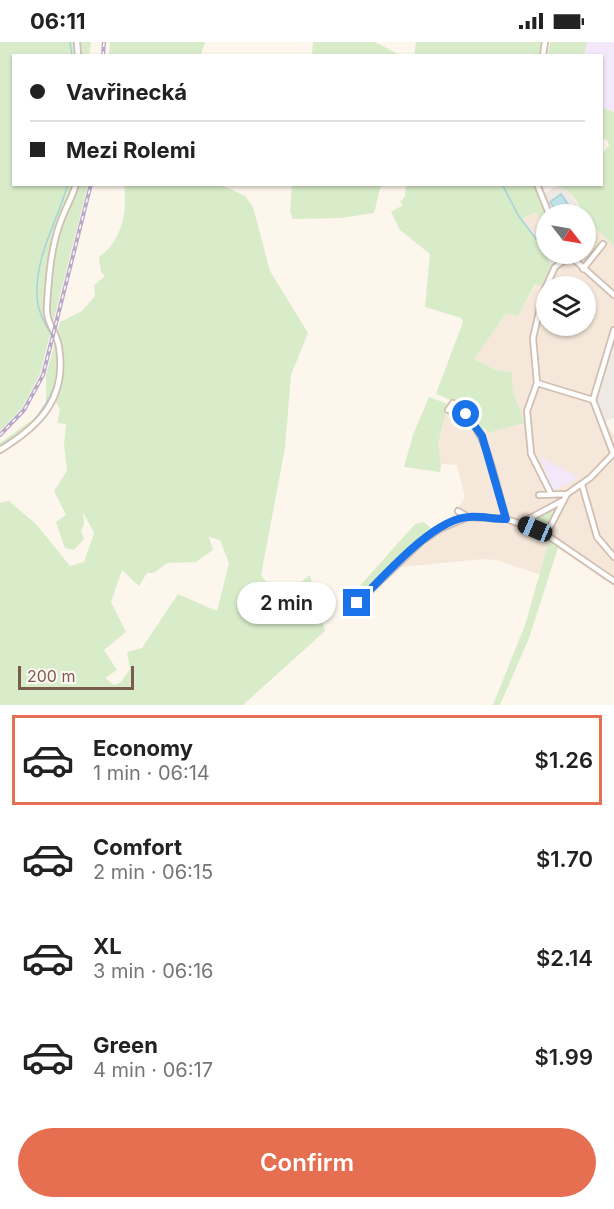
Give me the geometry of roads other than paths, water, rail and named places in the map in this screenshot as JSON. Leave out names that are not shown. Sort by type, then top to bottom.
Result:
[{"type":"street","points":[[0,450],[35,424],[50,407],[58,385],[59,346],[46,318],[51,257],[62,219],[75,186]]},
{"type":"street","points":[[538,186],[545,204]]},
{"type":"street","points":[[583,268],[603,244]]},
{"type":"street","points":[[551,494],[529,446],[527,411],[537,384],[533,338],[544,291],[558,264]]},
{"type":"street","points":[[578,264],[614,295]]},
{"type":"street","points":[[541,531],[549,529],[561,501],[567,494],[582,485],[613,453],[611,439],[593,400],[614,330]]},
{"type":"street","points":[[537,384],[593,400]]},
{"type":"street","points":[[448,410],[453,403],[482,436],[506,519]]},
{"type":"street","points":[[582,485],[596,533],[614,557]]},
{"type":"street","points":[[539,495],[567,494]]},
{"type":"street","points":[[521,523],[561,501]]},
{"type":"street","points":[[458,511],[468,517]]},
{"type":"street","points":[[357,603],[421,542],[447,525],[468,517],[506,519],[541,531],[614,581]]},
{"type":"water","points":[[561,194],[568,204],[551,204],[550,202]]},
{"type":"waterway","points":[[70,42],[72,54]]},
{"type":"waterway","points":[[29,426],[44,407],[58,373],[58,349],[40,314],[37,286],[41,259],[67,186]]},
{"type":"waterway","points":[[503,186],[518,215],[536,239]]},
{"type":"waterway","points":[[0,446],[25,430]]},
{"type":"railway","points":[[103,54],[104,42]]},
{"type":"railway","points":[[0,435],[24,410],[43,375],[90,186]]}]
